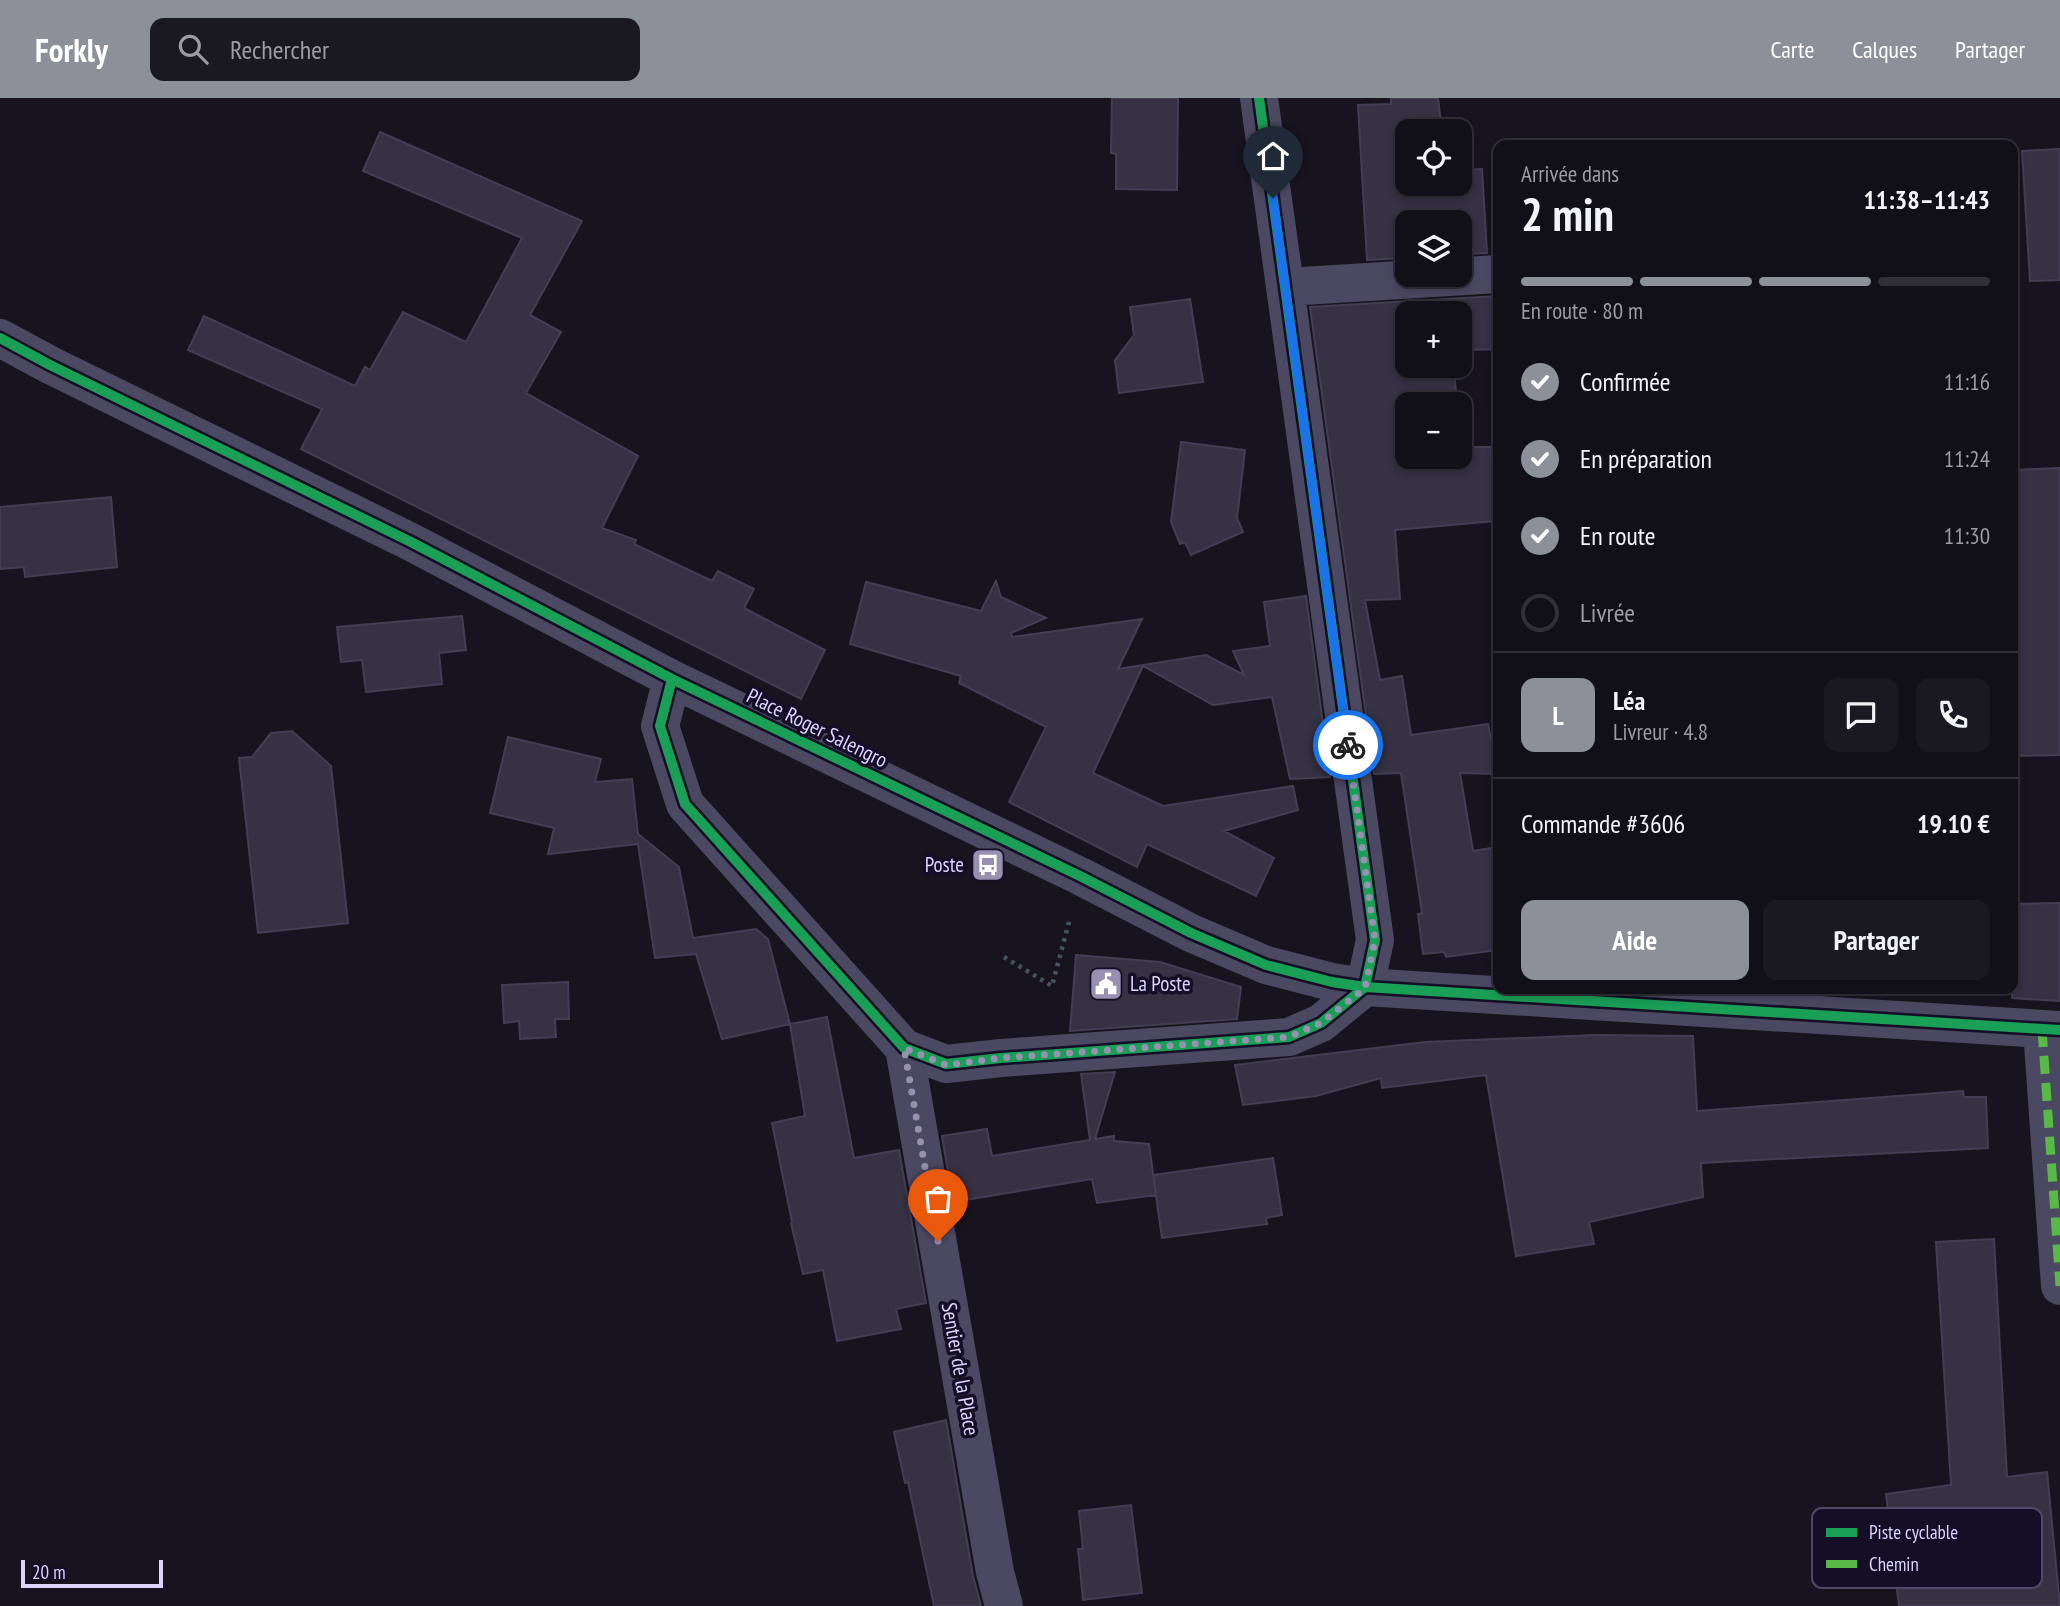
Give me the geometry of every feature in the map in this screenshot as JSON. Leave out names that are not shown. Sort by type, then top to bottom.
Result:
[{"type":"street","points":[[672,679],[660,726],[685,804],[904,1048],[946,1065],[1001,1058],[1289,1037],[1321,1023],[1365,988],[1375,940],[1259,98]]},
{"type":"street","points":[[1286,287],[1493,274]]},
{"type":"street","name":"Place Roger Salengro","points":[[0,338],[411,542],[672,679],[1080,876],[1191,933],[1266,965],[1365,988],[2051,1029]]},
{"type":"street","points":[[2051,1029],[2060,1286]]},
{"type":"street","name":"Sentier de la Place","points":[[904,1048],[995,1572],[1004,1606]]},
{"type":"path","points":[[1004,957],[1052,986],[1080,876]]},
{"type":"building","points":[[1112,98],[1178,98],[1177,190],[1116,189],[1116,154],[1111,153]]},
{"type":"building","points":[[1391,98],[1438,98],[1441,119],[1395,119],[1395,196],[1472,196],[1472,169],[1482,169],[1487,253],[1472,254],[1472,210],[1395,210],[1395,259],[1367,260],[1358,105],[1391,104]]},
{"type":"building","points":[[380,132],[582,221],[530,315],[561,332],[526,393],[638,456],[602,528],[636,540],[634,544],[712,581],[718,571],[754,589],[744,608],[825,650],[801,699],[301,449],[322,409],[188,350],[204,316],[355,386],[365,367],[370,370],[403,312],[466,342],[522,238],[363,171]]},
{"type":"building","points":[[2060,149],[2060,280],[2030,281],[2022,151]]},
{"type":"building","points":[[1493,296],[1493,349],[1472,350],[1472,301],[1413,301]]},
{"type":"building","points":[[1190,299],[1203,382],[1119,393],[1115,360],[1134,335],[1130,307]]},
{"type":"building","points":[[1395,302],[1395,378],[1455,378],[1456,392],[1395,392],[1395,469],[1472,469],[1472,447],[1491,447],[1493,521],[1395,530],[1400,599],[1365,600],[1380,680],[1402,676],[1411,735],[1488,724],[1493,749],[1493,774],[1460,773],[1473,851],[1493,848],[1493,951],[1446,957],[1444,952],[1423,954],[1418,914],[1422,913],[1401,773],[1374,774],[1310,307]]},
{"type":"building","points":[[1181,442],[1245,450],[1237,518],[1243,532],[1191,555],[1185,542],[1180,544],[1171,522]]},
{"type":"building","points":[[2060,468],[2060,755],[2018,756],[2018,470]]},
{"type":"building","points":[[111,497],[117,567],[25,577],[24,567],[0,569],[0,507]]},
{"type":"building","points":[[996,581],[1001,597],[1046,618],[1011,633],[1012,637],[1142,619],[1118,669],[1206,655],[1244,675],[1233,651],[1270,646],[1264,602],[1306,596],[1330,777],[1290,779],[1272,697],[1213,705],[1143,666],[1093,773],[1163,806],[1293,786],[1298,810],[1224,831],[1274,858],[1256,896],[1147,844],[1137,867],[1009,802],[1046,727],[959,683],[961,676],[850,644],[866,582],[981,611]]},
{"type":"building","points":[[462,616],[466,650],[439,653],[442,684],[366,692],[362,660],[341,662],[337,627]]},
{"type":"building","points":[[292,731],[331,766],[348,923],[258,933],[239,758],[252,757],[271,733]]},
{"type":"building","points":[[508,737],[601,759],[595,782],[632,779],[638,834],[679,867],[693,938],[756,929],[768,939],[790,1024],[722,1039],[696,954],[655,958],[638,844],[548,854],[554,828],[490,813]]},
{"type":"building","points":[[2060,903],[2060,1001],[2012,998],[2012,994],[2018,994],[2018,904]]},
{"type":"building","points":[[1076,955],[1160,962],[1241,987],[1237,1019],[1070,1031]]},
{"type":"building","points":[[568,982],[569,1019],[555,1019],[556,1037],[520,1039],[519,1021],[504,1023],[502,985]]},
{"type":"building","points":[[827,1017],[854,1158],[899,1150],[926,1303],[896,1309],[901,1329],[837,1341],[823,1270],[803,1274],[772,1123],[805,1116],[790,1024]]},
{"type":"building","points":[[1595,1035],[1693,1036],[1697,1111],[1963,1091],[1964,1097],[1986,1097],[1988,1148],[1701,1163],[1703,1197],[1589,1222],[1594,1244],[1516,1256],[1486,1075],[1382,1088],[1381,1078],[1316,1096],[1243,1105],[1235,1065],[1425,1042]]},
{"type":"building","points":[[1115,1072],[1095,1139],[1114,1136],[1114,1141],[1149,1144],[1156,1195],[1097,1203],[1092,1179],[953,1202],[942,1136],[987,1129],[992,1156],[1090,1140],[1081,1074]]},
{"type":"building","points":[[1273,1158],[1282,1215],[1266,1218],[1267,1224],[1162,1238],[1153,1175]]},
{"type":"building","points":[[1994,1239],[2007,1477],[2047,1472],[2060,1606],[1899,1606],[1897,1588],[2042,1588],[2042,1508],[1888,1508],[1886,1494],[1951,1485],[1936,1242]]},
{"type":"building","points":[[946,1420],[973,1576],[981,1606],[934,1606],[908,1482],[905,1483],[894,1432]]},
{"type":"building","points":[[1131,1505],[1142,1593],[1083,1600],[1078,1549],[1083,1549],[1079,1511]]},
{"type":"marked path","points":[[2042,1029],[2060,1286]]},
{"type":"cycle path","points":[[1259,98],[1375,940],[1365,987]]},
{"type":"cycle path","points":[[0,338],[411,542],[672,679],[1080,876],[1191,933],[1266,965],[1332,982],[1365,987],[2060,1030]]},
{"type":"cycle path","points":[[672,679],[660,726],[685,804],[904,1048],[946,1064],[1289,1037],[1321,1023],[1365,987]]},
{"type":"way so far","points":[[938,1241],[904,1048],[946,1065],[1001,1058],[1289,1037],[1321,1023],[1365,988],[1375,940],[1348,745]]},
{"type":"place","name":"Poste","points":[[988,865]]},
{"type":"place","name":"La Poste","points":[[1106,984]]},
{"type":"route","points":[[1273,198],[1348,745]]}]
